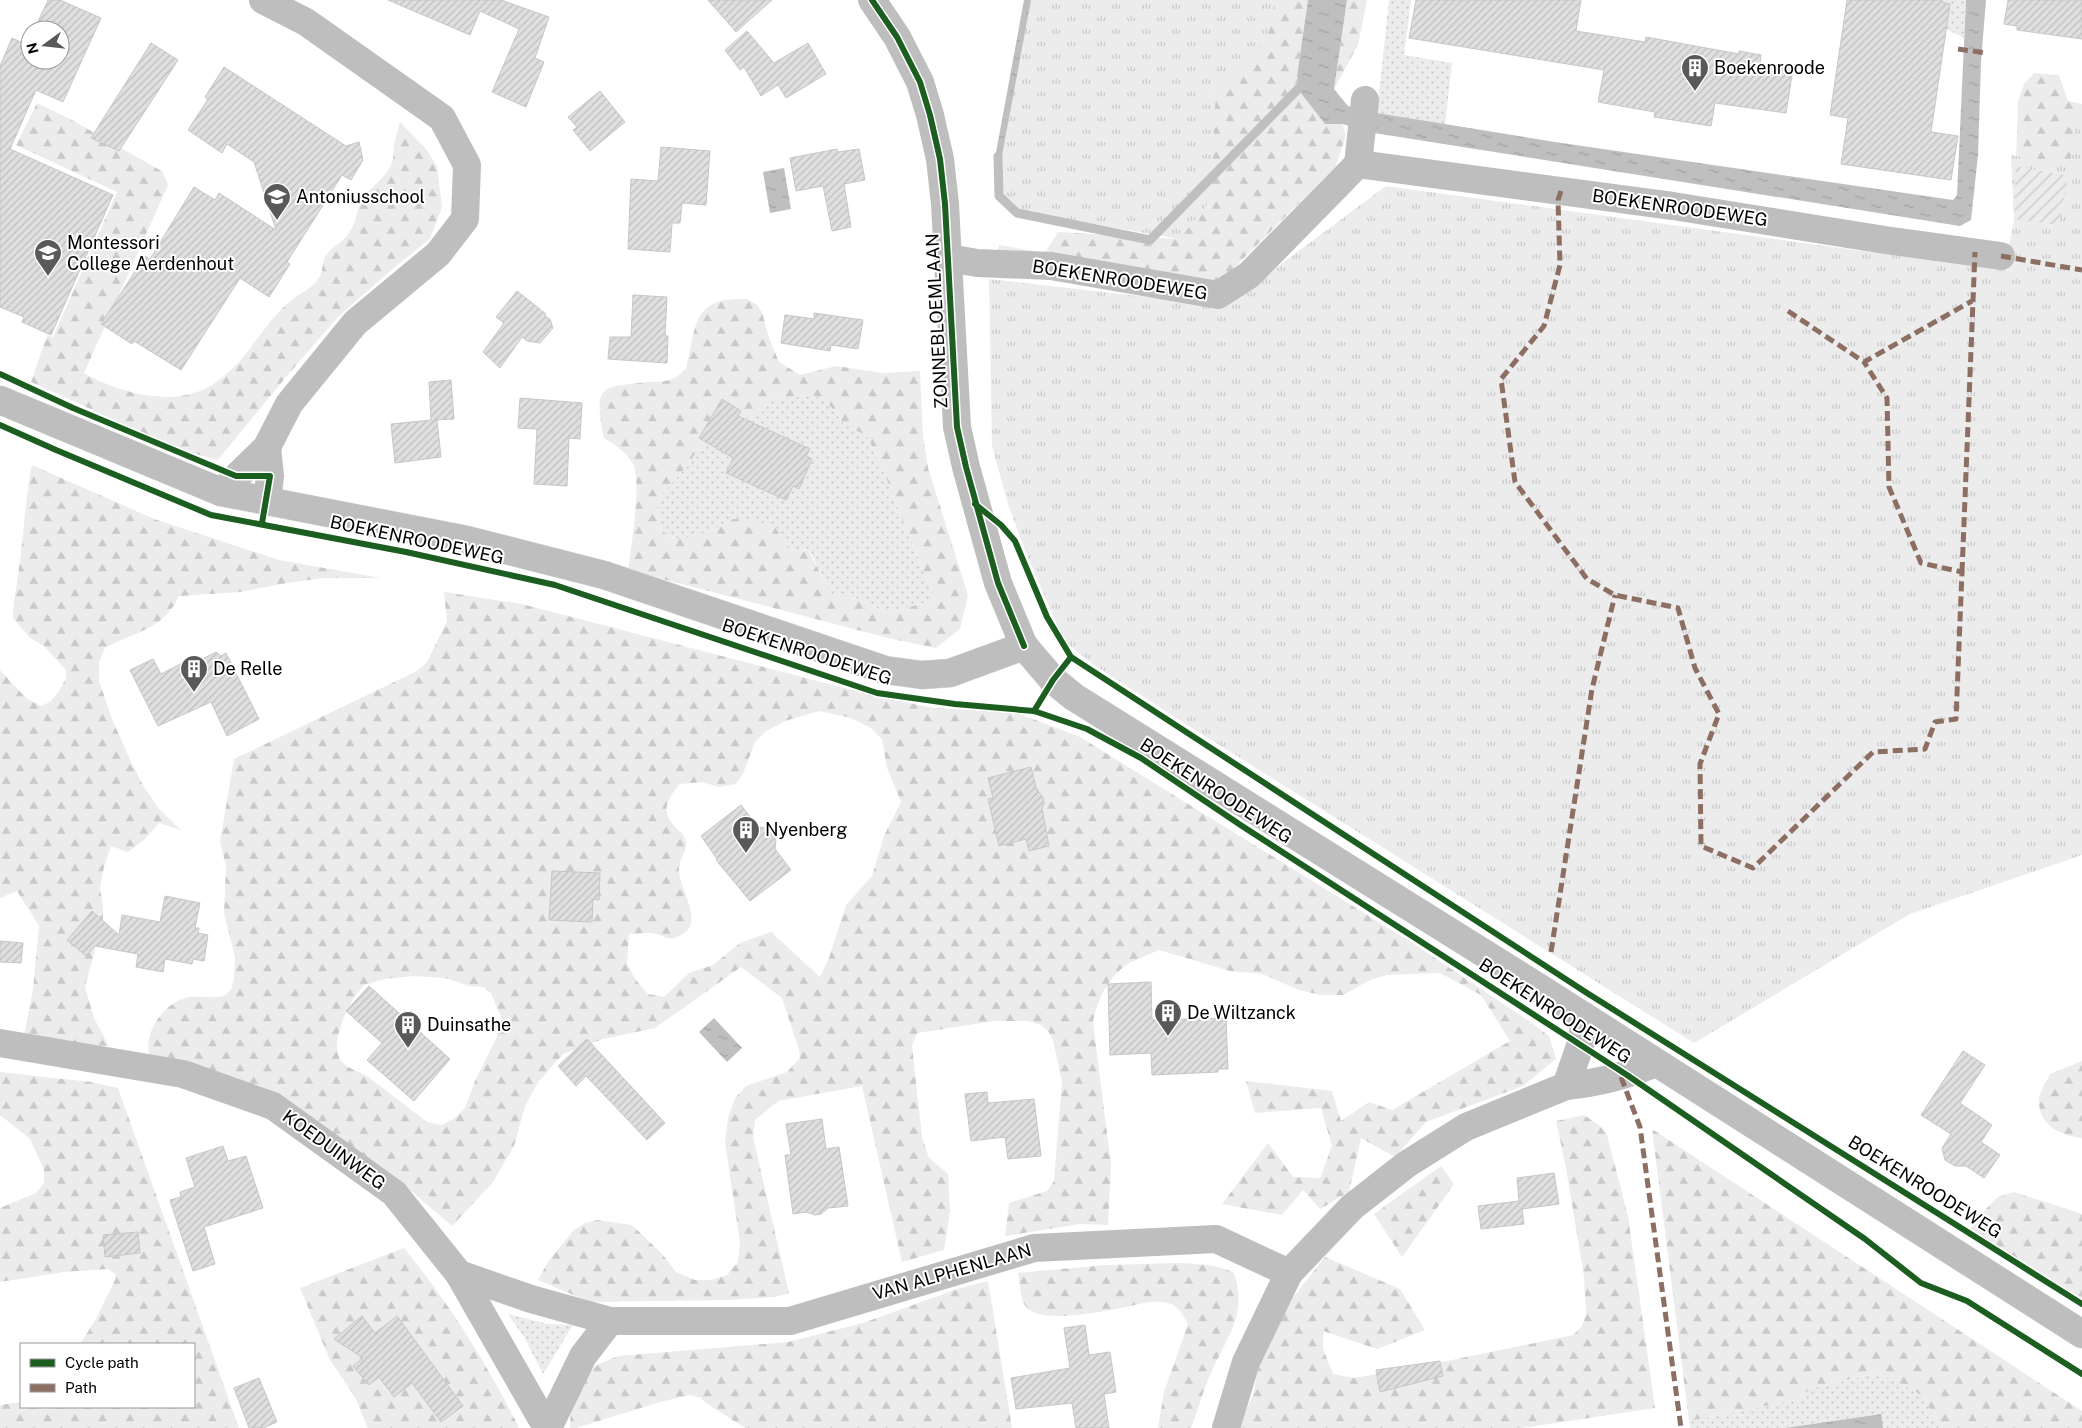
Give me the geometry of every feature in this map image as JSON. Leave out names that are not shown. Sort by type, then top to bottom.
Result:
[{"type":"street","points":[[221,492],[267,446],[289,404],[355,323],[438,254],[465,219],[467,164],[442,118],[306,22],[263,0]]},
{"type":"street","name":"ZONNEBLOEMLAAN","points":[[872,0],[896,37],[920,82],[930,115],[940,159],[949,258],[957,427],[998,583],[1024,646]]},
{"type":"street","points":[[1358,164],[1365,100]]},
{"type":"street","name":"BOEKENROODEWEG","points":[[949,258],[977,263],[1051,266],[1218,295],[1249,275],[1358,164],[1673,206],[1885,240],[2001,256]]},
{"type":"street","name":"BOEKENROODEWEG","points":[[0,400],[221,492],[467,540],[604,575],[885,670],[922,675],[950,673],[1024,646],[1053,680],[1074,697],[1586,1018],[2082,1334]]},
{"type":"street","points":[[267,446],[270,476],[267,501]]},
{"type":"street","points":[[1566,1086],[1580,1046],[1586,1018]]},
{"type":"street","name":"KOEDUINWEG","points":[[0,1043],[183,1074],[273,1106],[394,1193],[459,1274],[547,1428]]},
{"type":"street","points":[[1226,1428],[1246,1362],[1290,1273],[1352,1207],[1407,1164],[1466,1127],[1566,1086],[1622,1077],[1656,1063]]},
{"type":"street","name":"VAN ALPHENLAAN","points":[[459,1274],[531,1299],[610,1321],[790,1321],[1034,1248],[1216,1239],[1290,1273]]},
{"type":"street","points":[[547,1428],[583,1356],[610,1321]]},
{"type":"green space","points":[[1029,0],[1275,0],[1268,38],[1216,91],[1210,201],[1179,239],[1020,211],[1008,201],[1003,190],[1001,161]]},
{"type":"green space","points":[[1275,0],[1308,0],[1297,76],[1300,92],[1325,124],[1342,124],[1346,135],[1336,166],[1213,289],[993,269],[999,245],[1045,253],[1058,232],[1179,239],[1203,176],[1216,91]]},
{"type":"green space","points":[[1347,0],[1367,0],[1358,45],[1334,89]]},
{"type":"green space","points":[[1389,0],[1411,0],[1404,55],[1452,63],[1445,125],[1377,113]]},
{"type":"green space","points":[[1942,0],[1966,0],[1964,38],[1946,29]]},
{"type":"green space","points":[[2034,73],[2059,75],[2068,101],[2082,104],[2082,128],[2059,225],[2016,166],[2018,101],[2024,84]]},
{"type":"green space","points":[[37,103],[72,120],[163,172],[168,185],[84,373],[109,385],[137,394],[166,397],[194,393],[223,377],[234,367],[290,301],[312,286],[319,278],[327,254],[344,239],[354,225],[363,198],[390,168],[400,122],[427,150],[437,167],[442,207],[430,239],[337,318],[218,460],[178,449],[31,382],[47,335],[53,337],[117,192],[16,145]]},
{"type":"green space","points":[[2078,109],[2082,110],[2082,855],[1910,914],[1694,1043],[1181,721],[1091,663],[1064,641],[1024,548],[1008,504],[992,446],[989,279],[1225,306],[1386,186],[1965,265],[2006,264],[2014,219],[2011,155],[2070,165]]},
{"type":"green space","points":[[2016,166],[2068,176],[2059,225],[2014,219]]},
{"type":"green space","points":[[747,299],[757,305],[762,312],[769,338],[779,362],[800,375],[836,366],[882,373],[920,371],[923,436],[928,468],[968,595],[960,629],[936,648],[892,639],[628,570],[635,515],[635,472],[633,464],[627,456],[617,446],[604,438],[600,398],[610,388],[620,385],[664,381],[678,376],[686,369],[699,317],[715,303]],"holes":[[[815,396],[824,400],[837,413],[844,424],[867,436],[883,470],[935,600],[887,613],[857,599],[831,594],[809,551],[788,549],[775,527],[747,519],[733,519],[711,531],[680,539],[673,538],[661,530],[657,506],[661,495],[713,433],[739,417],[752,418],[760,414],[773,400]]]},
{"type":"green space","points":[[815,396],[824,400],[837,413],[844,424],[867,436],[883,470],[935,600],[887,613],[857,599],[831,594],[810,551],[788,549],[733,519],[707,532],[686,539],[674,538],[661,530],[657,506],[661,495],[713,433],[717,420],[760,414],[773,400]]},
{"type":"green space","points":[[32,465],[154,519],[279,560],[381,578],[324,578],[240,592],[179,596],[173,607],[156,623],[105,648],[99,662],[99,681],[112,719],[144,787],[159,809],[181,830],[159,823],[144,840],[128,852],[111,846],[104,867],[100,888],[103,920],[85,987],[94,1018],[109,1046],[23,1041],[33,989],[39,926],[17,891],[0,898],[0,670],[27,699],[42,706],[51,701],[66,678],[66,670],[44,646],[30,638],[13,618]]},
{"type":"green space","points":[[444,592],[522,604],[879,697],[934,708],[1015,712],[1080,737],[1411,942],[1526,1019],[1549,1036],[1556,1059],[1523,1086],[1426,1122],[1395,1157],[1361,1138],[1349,1192],[1320,1209],[1303,1190],[1282,1215],[1222,1204],[1268,1143],[1293,1177],[1320,1178],[1332,1146],[1321,1108],[1255,1113],[1246,1081],[1332,1091],[1341,1121],[1369,1102],[1392,1110],[1510,1041],[1481,995],[1440,973],[1386,975],[1368,981],[1343,995],[1321,995],[1299,990],[1262,974],[1230,971],[1159,950],[1126,965],[1114,976],[1100,998],[1093,1022],[1111,1165],[1108,1225],[1080,1224],[1005,1236],[1009,1203],[1047,1191],[1054,1181],[1062,1082],[1053,1040],[1048,1031],[1041,1025],[1028,1021],[995,1021],[917,1033],[912,1046],[922,1137],[929,1158],[948,1174],[950,1211],[944,1250],[902,1262],[862,1086],[778,1101],[755,1120],[753,1137],[789,1293],[775,1297],[730,1300],[590,1302],[538,1280],[548,1262],[573,1231],[585,1223],[597,1220],[632,1225],[663,1255],[676,1272],[695,1280],[711,1280],[727,1275],[738,1262],[740,1242],[725,1143],[728,1118],[735,1098],[746,1086],[787,1072],[800,1058],[782,998],[741,967],[655,1028],[603,1039],[563,1054],[538,1082],[525,1106],[514,1146],[493,1182],[452,1226],[390,1173],[313,1120],[150,1057],[148,1048],[152,1029],[157,1020],[171,1005],[189,997],[224,996],[231,990],[234,978],[235,957],[224,913],[226,866],[220,842],[234,759],[417,671],[427,662],[447,621]],"holes":[[[819,711],[851,718],[871,728],[882,739],[887,768],[901,802],[884,836],[872,876],[846,905],[829,958],[820,977],[771,932],[740,943],[713,965],[689,973],[664,997],[648,994],[636,980],[627,964],[629,934],[653,933],[674,938],[686,931],[691,924],[690,906],[679,869],[686,841],[685,837],[672,824],[669,818],[667,807],[671,796],[680,784],[702,782],[719,787],[736,784],[743,774],[755,742],[766,731],[785,721]],[[414,976],[445,978],[469,986],[484,987],[491,993],[501,1017],[497,1037],[475,1081],[465,1108],[455,1118],[442,1125],[427,1122],[367,1076],[348,1067],[340,1060],[337,1051],[337,1039],[343,1019],[353,999],[364,985],[385,979]]]},
{"type":"green space","points":[[2082,1061],[2082,1138],[2066,1135],[2052,1128],[2042,1116],[2039,1097],[2050,1074]]},
{"type":"green space","points":[[0,1072],[91,1082],[118,1088],[239,1428],[0,1428],[0,1405],[20,1402],[20,1408],[195,1408],[195,1343],[81,1343],[96,1319],[116,1278],[115,1274],[108,1269],[64,1272],[0,1282],[0,1208],[36,1193],[44,1183],[44,1170],[30,1139],[0,1115]]},
{"type":"green space","points":[[1584,1115],[1600,1126],[1607,1135],[1628,1216],[1655,1408],[1522,1428],[1239,1428],[1253,1394],[1263,1348],[1283,1310],[1325,1257],[1400,1289],[1425,1330],[1377,1349],[1323,1331],[1323,1349],[1333,1374],[1354,1378],[1423,1366],[1573,1335],[1582,1326],[1586,1315],[1584,1276],[1556,1121]]},
{"type":"green space","points":[[1652,1129],[2082,1411],[2082,1428],[1940,1428],[1924,1397],[1910,1388],[1877,1373],[1812,1388],[1795,1400],[1689,1421]]},
{"type":"green space","points":[[1441,1166],[1454,1184],[1402,1257],[1374,1214]]},
{"type":"green space","points":[[2014,1192],[2082,1214],[2082,1301],[1969,1231],[1998,1197]]},
{"type":"green space","points":[[404,1248],[437,1290],[467,1335],[519,1428],[368,1428],[355,1397],[330,1360],[300,1288]]},
{"type":"green space","points":[[1179,1263],[1214,1266],[1234,1273],[1239,1301],[1234,1325],[1208,1380],[1191,1428],[1158,1428],[1164,1392],[1188,1324],[1179,1310],[1174,1305],[1166,1302],[1154,1302],[1089,1314],[1045,1315],[1034,1312],[1024,1304],[1018,1273],[1106,1265]]},
{"type":"green space","points":[[988,1281],[1012,1428],[745,1428],[701,1398],[690,1395],[660,1402],[576,1428],[570,1428],[571,1403],[579,1386],[595,1366],[618,1356],[788,1342],[863,1323],[957,1289]]},
{"type":"green space","points":[[508,1314],[548,1324],[573,1325],[543,1374],[524,1337]]},
{"type":"green space","points":[[1877,1373],[1910,1388],[1924,1397],[1940,1428],[1883,1428],[1880,1414],[1785,1428],[1690,1428],[1689,1421],[1795,1400],[1812,1388]]},
{"type":"water","points":[[1024,0],[1031,0],[1001,161],[995,158]]},
{"type":"water","points":[[1308,0],[1347,0],[1334,89],[1348,106],[1377,113],[1555,142],[1953,200],[1957,195],[1966,0],[1986,0],[1981,62],[1978,155],[1971,220],[1960,226],[1374,133],[1342,124],[1325,124],[1300,92],[1297,76]]},
{"type":"water","points":[[784,168],[791,209],[770,213],[763,172]]},
{"type":"water","points":[[714,1018],[742,1048],[727,1062],[699,1032]]},
{"type":"water","points":[[1881,1414],[1883,1428],[1785,1428]]},
{"type":"building","points":[[48,0],[60,0],[101,18],[63,102],[36,90],[10,149],[113,195],[51,335],[22,322],[24,317],[0,307],[0,66],[12,38],[20,42],[20,70],[70,70],[70,20],[39,20]]},
{"type":"building","points":[[388,0],[501,0],[549,17],[535,58],[544,62],[526,107],[492,92],[519,29],[480,11],[470,35]]},
{"type":"building","points":[[708,0],[772,0],[736,32]]},
{"type":"building","points":[[1416,0],[1581,0],[1576,31],[1645,42],[1646,37],[1739,54],[1739,51],[1761,55],[1760,64],[1793,69],[1786,113],[1715,103],[1711,126],[1654,117],[1655,112],[1598,102],[1604,70],[1409,38]]},
{"type":"building","points":[[1847,0],[1942,0],[1942,2],[1950,4],[1931,132],[1958,136],[1951,180],[1841,164],[1848,118],[1830,115]]},
{"type":"building","points":[[2008,0],[2082,0],[2082,39],[2017,30],[2017,26],[2004,24]]},
{"type":"building","points":[[747,31],[774,63],[808,43],[826,74],[786,98],[778,85],[761,96],[744,67],[740,70],[725,50]]},
{"type":"building","points":[[151,43],[178,60],[119,151],[91,138]]},
{"type":"building","points":[[224,67],[346,146],[359,142],[363,160],[351,180],[342,175],[287,262],[290,264],[269,297],[240,278],[181,370],[134,341],[132,344],[101,324],[145,256],[150,259],[194,187],[215,200],[219,193],[276,230],[254,162],[227,144],[222,153],[188,130],[208,99],[205,97]]},
{"type":"building","points":[[600,91],[625,122],[590,151],[573,130],[577,127],[568,117]]},
{"type":"building","points":[[661,147],[710,151],[706,205],[682,203],[680,223],[672,223],[670,252],[628,249],[631,179],[658,181]]},
{"type":"building","points":[[837,149],[838,152],[859,149],[865,180],[844,184],[851,227],[832,231],[823,186],[796,191],[790,158]]},
{"type":"building","points":[[517,291],[546,314],[545,316],[550,319],[553,328],[540,343],[527,341],[522,337],[500,368],[483,352],[504,323],[496,317]]},
{"type":"building","points":[[633,295],[667,297],[665,336],[668,336],[667,363],[608,359],[610,337],[631,337]]},
{"type":"building","points":[[814,313],[863,320],[858,349],[831,345],[830,351],[781,343],[785,315],[814,319]]},
{"type":"building","points":[[451,380],[454,419],[437,420],[441,457],[395,463],[391,424],[431,420],[429,382]]},
{"type":"building","points":[[520,398],[582,403],[580,439],[569,438],[567,486],[534,484],[537,429],[518,428]]},
{"type":"building","points":[[722,399],[741,411],[738,416],[810,449],[806,456],[812,459],[799,489],[793,486],[786,500],[726,473],[733,458],[699,438]]},
{"type":"building","name":"De Relle","points":[[216,652],[221,656],[226,653],[259,719],[227,736],[211,702],[158,726],[130,670],[153,659],[161,674],[190,659],[195,663]]},
{"type":"building","points":[[1031,767],[1037,791],[1043,797],[1044,804],[1042,808],[1049,846],[1029,851],[1026,839],[999,846],[988,799],[993,798],[988,778]]},
{"type":"building","name":"Nyenberg","points":[[741,805],[758,827],[767,828],[776,840],[775,849],[791,870],[750,901],[716,860],[701,836]]},
{"type":"building","points":[[552,871],[600,873],[599,900],[593,899],[592,922],[549,920]]},
{"type":"building","points":[[165,896],[200,903],[195,928],[199,928],[198,933],[208,935],[204,961],[193,959],[192,964],[165,959],[163,972],[136,967],[138,954],[95,946],[86,956],[67,940],[92,911],[119,935],[122,915],[160,922]]},
{"type":"building","points":[[0,941],[23,943],[21,963],[0,962]]},
{"type":"building","name":"De Wiltzanck","points":[[1151,982],[1152,1020],[1226,1018],[1228,1069],[1218,1069],[1218,1072],[1152,1075],[1151,1053],[1110,1055],[1108,984]]},
{"type":"building","name":"Duinsathe","points":[[369,986],[450,1059],[414,1101],[367,1060],[382,1043],[346,1011]]},
{"type":"building","points":[[587,1039],[665,1123],[647,1140],[586,1076],[576,1086],[558,1066]]},
{"type":"building","points":[[1963,1051],[1985,1065],[1960,1103],[1992,1125],[1981,1142],[2000,1155],[1984,1178],[1966,1166],[1955,1166],[1945,1160],[1942,1148],[1951,1134],[1921,1115]]},
{"type":"building","points":[[987,1092],[988,1103],[1034,1099],[1041,1156],[1008,1159],[1005,1137],[971,1141],[965,1094]]},
{"type":"building","points":[[822,1119],[826,1149],[839,1147],[848,1206],[828,1208],[821,1214],[815,1215],[806,1212],[793,1214],[785,1155],[791,1155],[786,1124]]},
{"type":"building","points":[[223,1146],[228,1161],[246,1156],[263,1208],[204,1227],[215,1264],[193,1271],[170,1200],[181,1197],[180,1192],[195,1187],[186,1158]]},
{"type":"building","points":[[1554,1173],[1559,1204],[1522,1209],[1524,1224],[1481,1229],[1478,1206],[1519,1201],[1517,1178]]},
{"type":"building","points":[[138,1232],[140,1253],[105,1257],[103,1235]]},
{"type":"building","points":[[362,1316],[375,1333],[397,1316],[463,1406],[441,1422],[412,1383],[394,1397],[379,1377],[369,1385],[353,1366],[363,1358],[334,1339]]},
{"type":"building","points":[[1085,1325],[1089,1355],[1110,1352],[1116,1392],[1104,1394],[1109,1428],[1076,1428],[1072,1403],[1016,1409],[1011,1378],[1070,1368],[1064,1328]]},
{"type":"building","points":[[1440,1361],[1443,1376],[1380,1392],[1376,1370]]},
{"type":"building","points":[[259,1378],[277,1422],[263,1428],[249,1428],[234,1388]]},
{"type":"waterway","points":[[998,156],[999,196],[1017,213],[1150,240],[1300,87]]},
{"type":"marked path","points":[[1958,49],[1986,53]]},
{"type":"marked path","points":[[1561,191],[1558,200],[1560,265],[1544,326],[1501,379],[1515,482],[1587,579],[1615,595],[1678,608],[1695,668],[1719,714],[1700,764],[1701,846],[1753,868],[1873,752],[1925,749],[1935,722],[1956,719],[1962,572],[1921,563],[1889,487],[1887,398],[1864,362]]},
{"type":"marked path","points":[[1962,572],[1975,252]]},
{"type":"marked path","points":[[2001,256],[2082,270]]},
{"type":"marked path","points":[[1788,311],[1864,362],[1972,301]]},
{"type":"marked path","points":[[1551,952],[1592,689],[1615,595]]},
{"type":"marked path","points":[[1621,1077],[1640,1127],[1681,1428]]},
{"type":"cycle path","points":[[872,0],[897,37],[920,82],[930,115],[940,159],[945,204],[957,427],[998,583],[1024,646]]},
{"type":"cycle path","points":[[0,374],[73,408],[236,476],[270,476],[262,523]]},
{"type":"cycle path","points":[[0,425],[211,515],[406,552],[555,585],[877,693],[955,704],[1034,711],[1087,729],[1141,758],[1242,826],[1627,1075],[1865,1239],[1921,1283],[1967,1301],[2082,1374]]},
{"type":"cycle path","points":[[975,504],[1001,525],[1015,541],[1047,617],[1071,657],[1587,993],[2082,1304]]},
{"type":"cycle path","points":[[1034,711],[1053,680],[1071,657]]},
{"type":"place","name":"Boekenroode","points":[[1695,92]]},
{"type":"place","name":"Antoniusschool","points":[[277,221]]},
{"type":"place","name":"Montessori College Aerdenhout","points":[[48,277]]},
{"type":"place","name":"De Relle","points":[[194,693]]},
{"type":"place","name":"Nyenberg","points":[[746,854]]},
{"type":"place","name":"De Wiltzanck","points":[[1168,1037]]},
{"type":"place","name":"Duinsathe","points":[[408,1049]]}]
